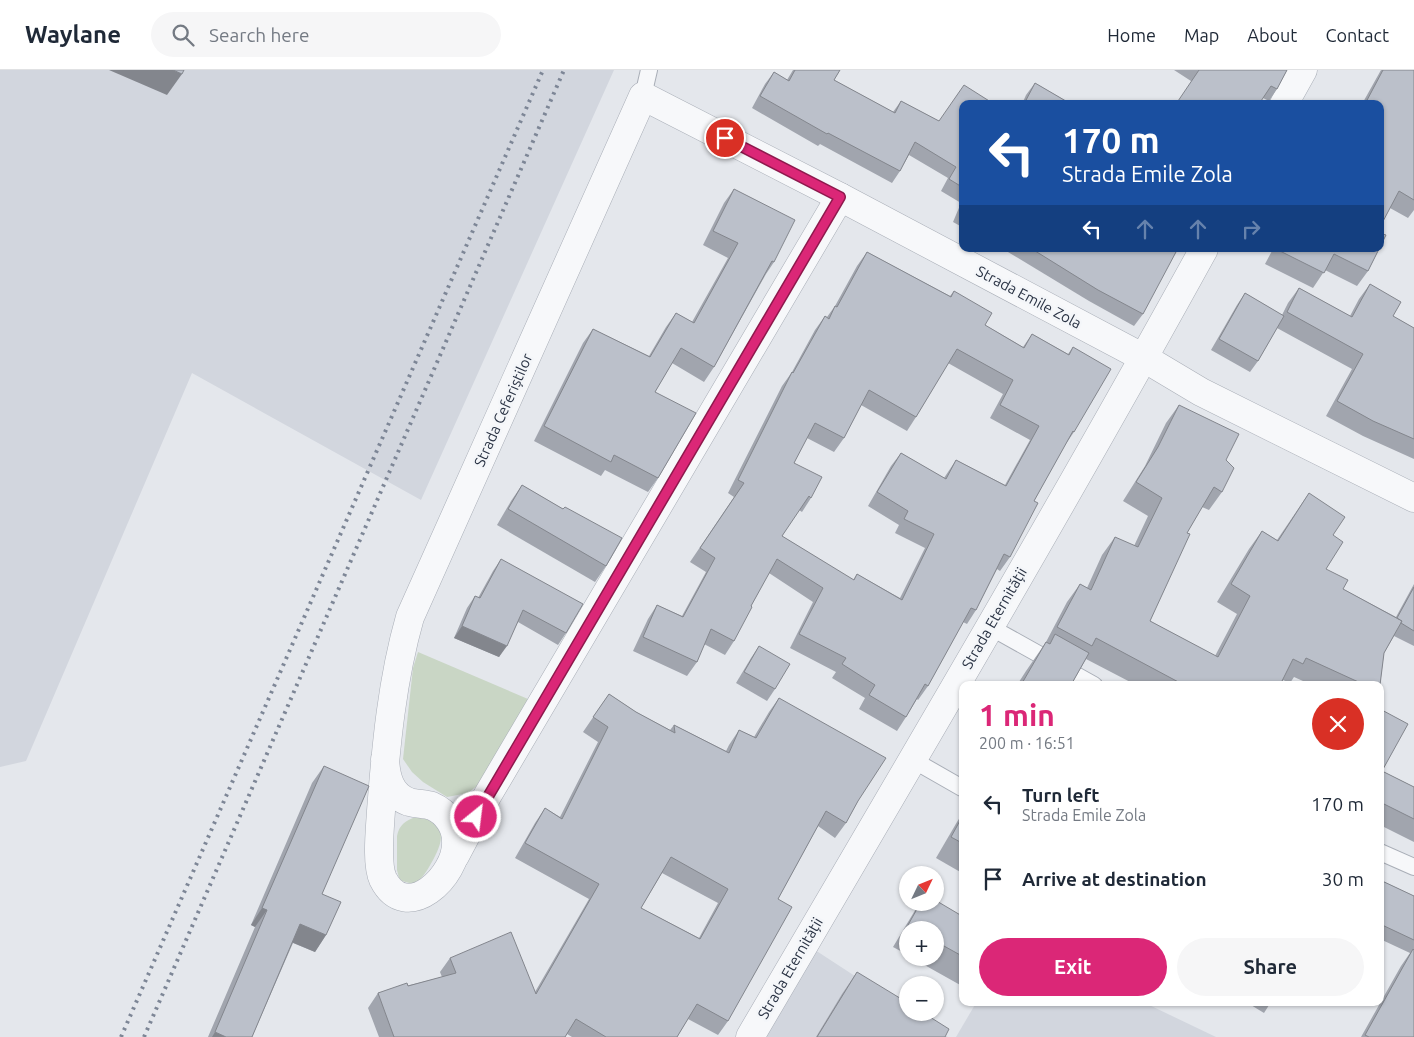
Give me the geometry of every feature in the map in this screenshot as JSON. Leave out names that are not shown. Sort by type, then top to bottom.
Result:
[{"type":"street","points":[[1286,100],[1303,70]]},
{"type":"street","name":"Strada Emile Zola","points":[[643,96],[840,197],[1144,358],[1201,392],[1414,498]]},
{"type":"street","name":"Strada Ceferiștilor","points":[[385,759],[386,775],[390,786],[404,799],[427,806],[447,817],[454,828],[456,846],[454,858],[432,889],[419,896],[403,896],[389,888],[382,877],[379,836],[385,759],[400,652],[410,617],[643,96]]},
{"type":"street","points":[[454,858],[483,803],[840,197]]},
{"type":"street","name":"Strada Eternității","points":[[750,1037],[990,627],[1202,252]]},
{"type":"street","points":[[379,836],[385,821],[392,813],[407,805],[427,806],[456,815],[475,811],[483,803]]},
{"type":"lane","name":"Strada Ceferiștilor","points":[[643,96],[648,70]]},
{"type":"lane","points":[[990,627],[1087,681]]},
{"type":"lane","points":[[913,760],[959,786]]},
{"type":"lane","points":[[1384,854],[1414,867]]},
{"type":"shaded area","points":[[0,70],[614,70],[421,500],[192,373],[26,761],[0,767]]},
{"type":"shaded area","points":[[815,950],[899,1005],[899,1021],[923,1021],[948,1037],[765,1037]]},
{"type":"shaded area","points":[[974,1006],[1151,1006],[1216,1037],[956,1037]]},
{"type":"green space","points":[[418,652],[528,699],[482,782],[468,793],[447,797],[423,782],[412,772],[403,759],[413,668]]},
{"type":"green space","points":[[416,817],[426,819],[438,826],[441,837],[437,852],[427,870],[413,884],[402,881],[399,878],[397,870],[397,836],[399,829],[404,824]]},
{"type":"building","points":[[173,70],[184,70],[182,74]]},
{"type":"building","points":[[795,70],[840,70],[834,80],[895,113],[901,101],[939,121],[964,85],[988,100],[959,100],[959,185],[949,179],[956,167],[915,142],[900,171],[827,134],[760,96],[774,72],[789,81]]},
{"type":"building","points":[[1199,70],[1287,70],[1277,89],[1271,86],[1262,100],[1179,100]]},
{"type":"building","points":[[1383,70],[1414,70],[1414,200],[1399,191],[1384,219],[1384,100],[1367,100]]},
{"type":"building","points":[[1035,83],[1064,100],[1026,100]]},
{"type":"building","points":[[734,189],[795,220],[774,262],[772,261],[714,367],[681,348],[655,392],[696,413],[658,478],[614,455],[611,462],[544,426],[593,329],[650,357],[676,313],[694,323],[738,243],[713,231]]},
{"type":"building","points":[[867,252],[951,297],[954,291],[992,313],[985,325],[1024,348],[1032,334],[1069,355],[1073,347],[1111,369],[1073,431],[1034,501],[1038,503],[1010,557],[1004,554],[976,610],[971,608],[928,686],[925,684],[906,717],[869,695],[875,685],[842,664],[846,658],[799,634],[823,588],[777,559],[734,641],[711,629],[697,662],[643,637],[657,605],[683,617],[715,558],[700,548],[744,483],[738,480],[792,372],[825,316],[829,319],[835,306],[837,307]],"holes":[[[957,349],[1013,380],[1000,405],[1039,426],[1006,486],[956,460],[946,479],[901,453],[877,492],[908,511],[904,519],[934,534],[902,600],[857,574],[854,580],[782,536],[809,496],[811,498],[822,477],[794,463],[815,423],[844,438],[869,390],[916,417]]]},
{"type":"building","points":[[1037,252],[1176,252],[1143,314],[1098,290]]},
{"type":"building","points":[[1282,252],[1378,252],[1368,271],[1334,254],[1324,273]]},
{"type":"building","points":[[1370,284],[1401,302],[1393,316],[1414,328],[1414,439],[1373,421],[1337,401],[1363,354],[1287,312],[1299,288],[1352,317]]},
{"type":"building","points":[[1245,293],[1284,316],[1258,361],[1219,339]]},
{"type":"building","points":[[1179,405],[1239,434],[1226,460],[1234,468],[1222,492],[1214,487],[1187,533],[1190,534],[1150,621],[1218,657],[1250,596],[1231,584],[1262,531],[1278,541],[1309,493],[1345,517],[1333,535],[1343,542],[1326,569],[1348,580],[1343,589],[1402,621],[1384,653],[1380,681],[1356,681],[1306,658],[1303,664],[1293,659],[1282,681],[1177,681],[1096,638],[1092,646],[1057,627],[1080,584],[1091,590],[1115,537],[1138,547],[1162,498],[1136,482],[1158,447]]},
{"type":"building","points":[[522,485],[563,509],[565,507],[622,538],[606,566],[508,509]]},
{"type":"building","points":[[501,559],[583,604],[566,633],[523,610],[507,646],[462,626],[475,596],[480,598]]},
{"type":"building","points":[[1414,587],[1414,631],[1401,623],[1402,621],[1397,618]]},
{"type":"building","points":[[1055,634],[1089,653],[1073,681],[1023,681],[1046,642],[1050,644]]},
{"type":"building","points":[[759,646],[790,664],[775,689],[744,672]]},
{"type":"building","points":[[609,694],[636,712],[675,733],[674,725],[729,753],[739,730],[756,738],[779,698],[886,758],[846,823],[826,811],[778,899],[792,907],[728,1021],[697,1004],[677,1037],[606,1037],[576,1019],[565,1037],[394,1037],[378,993],[407,983],[408,986],[456,973],[450,958],[511,932],[536,994],[599,884],[525,843],[545,808],[562,819],[608,727],[593,717]],"holes":[[[671,857],[728,889],[700,939],[641,908]]]},
{"type":"building","points":[[1384,711],[1408,724],[1384,767]]},
{"type":"building","points":[[324,766],[369,786],[322,894],[341,902],[326,935],[300,924],[252,1037],[226,1037],[215,1032],[267,910],[262,908]]},
{"type":"building","points":[[1384,772],[1414,787],[1414,819],[1384,804]]},
{"type":"building","points":[[959,822],[959,841],[951,837]]},
{"type":"building","points":[[1384,882],[1414,896],[1414,940],[1384,926]]},
{"type":"building","points":[[944,905],[959,914],[959,954],[944,946],[944,921],[910,921],[916,911],[944,911]]},
{"type":"building","points":[[1413,949],[1414,1037],[1369,1037],[1365,1035],[1381,1006],[1384,1006],[1384,1001]]},
{"type":"building","points":[[857,972],[899,998],[899,1021],[936,1021],[949,1029],[945,1037],[817,1037]]},
{"type":"railway","points":[[121,1037],[543,70]]},
{"type":"railway","points":[[144,1037],[564,70]]},
{"type":"route","points":[[476,817],[840,197],[725,138]]}]
